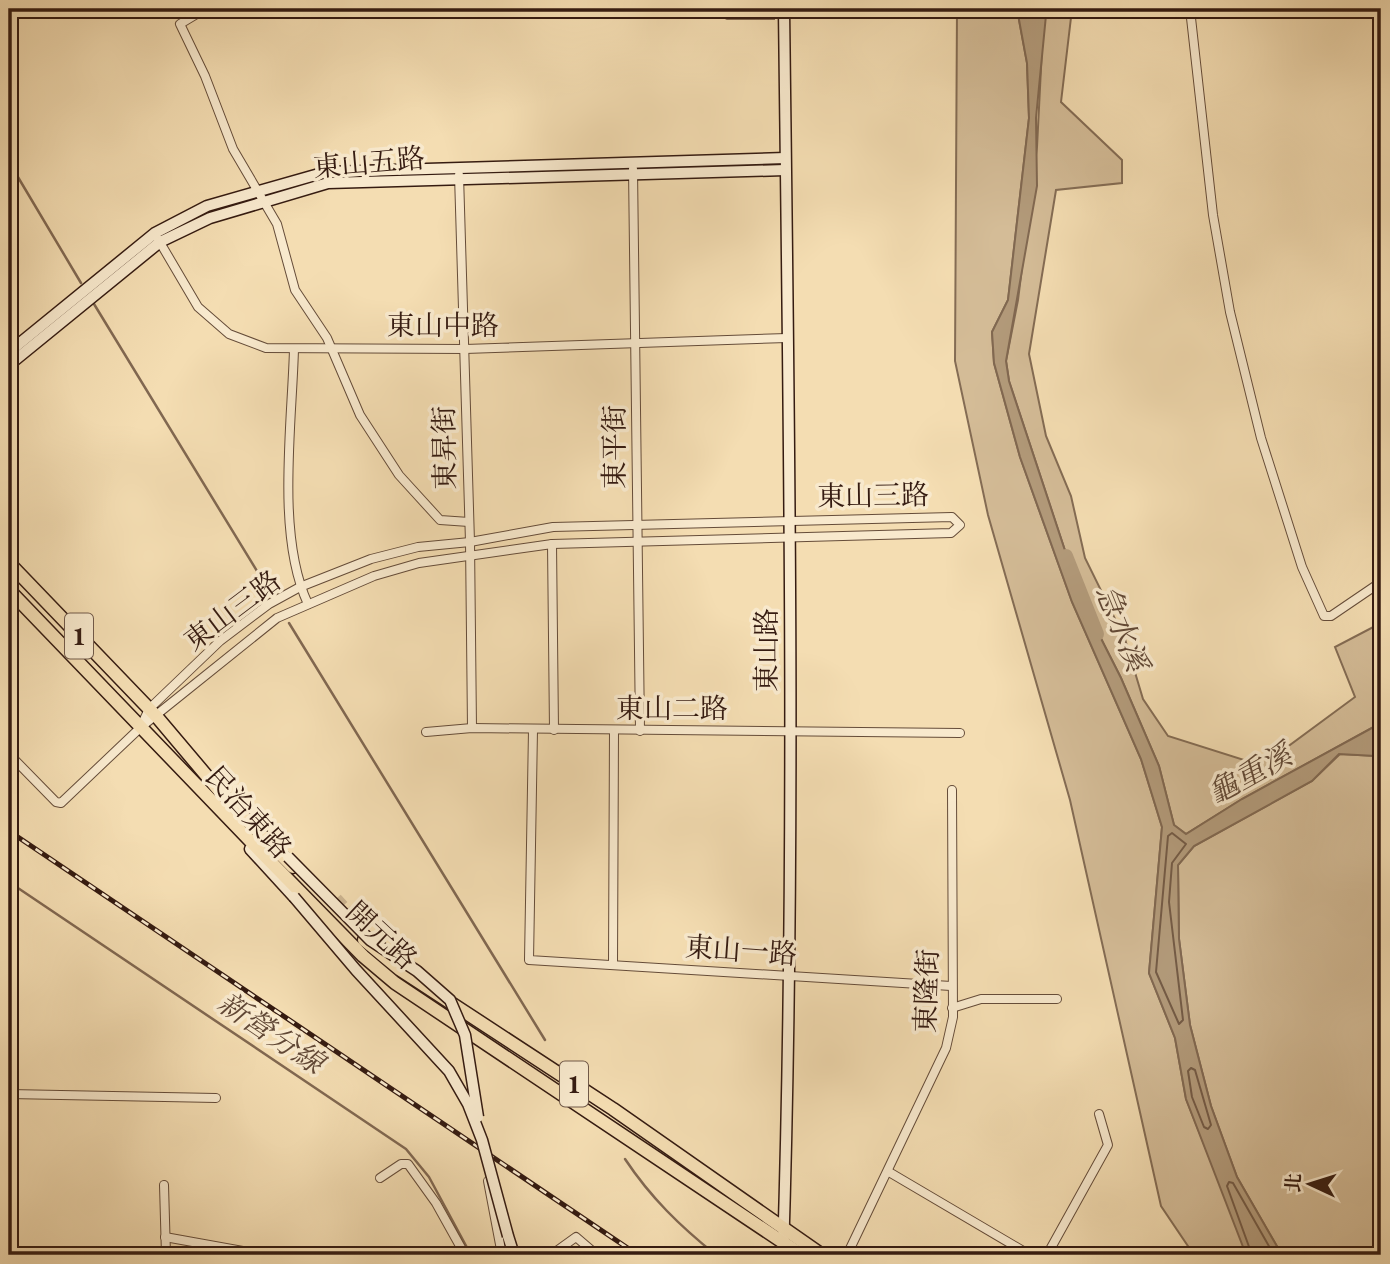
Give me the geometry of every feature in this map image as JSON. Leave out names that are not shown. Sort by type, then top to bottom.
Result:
[{"type":"main road","name":"開元路","points":[[9,563],[153,713],[227,800],[363,940],[400,970],[613,1109],[784,1243]]},
{"type":"main road","name":"開元路","points":[[9,590],[363,956],[395,983],[784,1243]]},
{"type":"main road","name":"1","points":[[784,1243],[802,1255]]},
{"type":"main road","name":"1","points":[[784,1243],[822,1255]]},
{"type":"street","points":[[205,9],[180,24],[205,76],[233,149],[277,223],[295,290],[316,319],[360,415],[399,475],[440,520],[469,522]]},
{"type":"street","name":"東山路","points":[[784,9],[789,537],[789,976],[784,1243]]},
{"type":"street","points":[[1190,9],[1213,215],[1230,312],[1261,439],[1298,555],[1324,616],[1331,616],[1381,582]]},
{"type":"street","name":"東山五路","points":[[9,365],[158,238],[263,200],[328,183],[459,172],[785,158]]},
{"type":"street","name":"東平街","points":[[632,163],[637,343],[640,731]]},
{"type":"street","name":"東山五路","points":[[9,352],[158,238],[207,206],[326,172],[634,175],[785,170]]},
{"type":"street","name":"東昇街","points":[[459,172],[470,542],[472,729]]},
{"type":"street","name":"東山中路","points":[[158,238],[198,307],[212,321],[248,343],[266,348],[465,349],[787,338]]},
{"type":"street","points":[[294,349],[288,538],[307,604]]},
{"type":"street","name":"東山三路","points":[[9,754],[56,802],[61,803],[140,728],[153,713],[220,641],[269,604],[300,587],[371,559],[418,547],[470,542],[553,527],[952,517],[960,525],[951,533],[552,544],[419,563],[374,576],[277,618],[153,713]]},
{"type":"street","points":[[552,544],[554,730]]},
{"type":"street","name":"東山二路","points":[[426,732],[472,729],[960,733]]},
{"type":"street","name":"東山一路","points":[[533,730],[529,960],[951,986]]},
{"type":"street","points":[[613,965],[614,730]]},
{"type":"street","name":"開元路","points":[[181,744],[288,858],[370,940],[417,971],[450,1000],[465,1035],[482,1140]]},
{"type":"street","name":"民治東路","points":[[170,758],[295,897],[356,970],[449,1071],[468,1104],[482,1140]]},
{"type":"street","name":"東隆街","points":[[847,1255],[946,1048],[952,1008],[952,790]]},
{"type":"street","points":[[10,1255],[11,953]]},
{"type":"street","points":[[368,989],[383,997]]},
{"type":"street","points":[[952,1008],[981,999],[1057,999]]},
{"type":"street","points":[[11,1094],[216,1098]]},
{"type":"street","points":[[1047,1255],[1108,1145],[1098,1114]]},
{"type":"street","points":[[482,1140],[512,1255]]},
{"type":"street","points":[[380,1178],[401,1164],[408,1164],[436,1203],[465,1255]]},
{"type":"street","points":[[486,1171],[502,1255]]},
{"type":"street","points":[[889,1172],[1030,1255]]},
{"type":"street","points":[[164,1185],[166,1255]]},
{"type":"street","points":[[165,1237],[265,1255]]},
{"type":"street","points":[[551,1255],[576,1237],[597,1255]]},
{"type":"shaded area","points":[[709,9],[774,9],[774,19],[727,19]]},
{"type":"shaded area","points":[[957,9],[1017,9],[1027,63],[1029,118],[1008,300],[992,332],[994,363],[1020,457],[1072,602],[1141,759],[1162,827],[1149,973],[1175,1038],[1186,1099],[1248,1255],[1194,1255],[1161,1206],[1070,800],[988,515],[955,361]]},
{"type":"shaded area","points":[[1044,9],[1072,9],[1061,102],[1122,160],[1122,183],[1056,190],[1029,354],[1046,436],[1071,496],[1085,558],[1125,639],[1143,699],[1168,736],[1247,761],[1279,753],[1355,697],[1335,647],[1381,623],[1381,723],[1242,799],[1186,834],[1174,825],[1159,766],[1121,678],[1081,599],[1009,381],[1006,361],[1018,300],[1037,147]]},
{"type":"shaded area","points":[[1381,752],[1381,1255],[1282,1255],[1237,1177],[1211,1106],[1190,1025],[1179,939],[1178,865],[1194,846],[1312,781],[1340,754],[1376,756]]},
{"type":"water","points":[[1017,9],[1044,9],[1046,15],[1036,118],[1037,186],[1006,361],[1009,381],[1081,599],[1121,678],[1159,766],[1174,825],[1186,834],[1242,799],[1381,723],[1381,752],[1376,756],[1339,754],[1312,781],[1194,846],[1178,865],[1179,939],[1190,1025],[1211,1106],[1237,1177],[1282,1255],[1248,1255],[1245,1252],[1186,1099],[1175,1038],[1149,973],[1162,827],[1141,759],[1072,602],[1020,457],[994,363],[992,332],[1008,300],[1029,118],[1027,63]]},
{"type":"waterway","points":[[9,162],[81,283]]},
{"type":"waterway","points":[[94,304],[271,594]]},
{"type":"waterway","name":"急水溪","points":[[1066,556],[1097,634]]},
{"type":"waterway","points":[[289,623],[545,1040]]},
{"type":"waterway","name":"新營分線","points":[[9,882],[406,1149],[429,1177],[471,1255]]},
{"type":"waterway","points":[[625,1159],[667,1211],[716,1255]]},
{"type":"tunnel","points":[[337,898],[354,917]]},
{"type":"railway","points":[[9,831],[638,1255]]},
{"type":"water label","name":"龜重溪","points":[[1250,774]]}]
